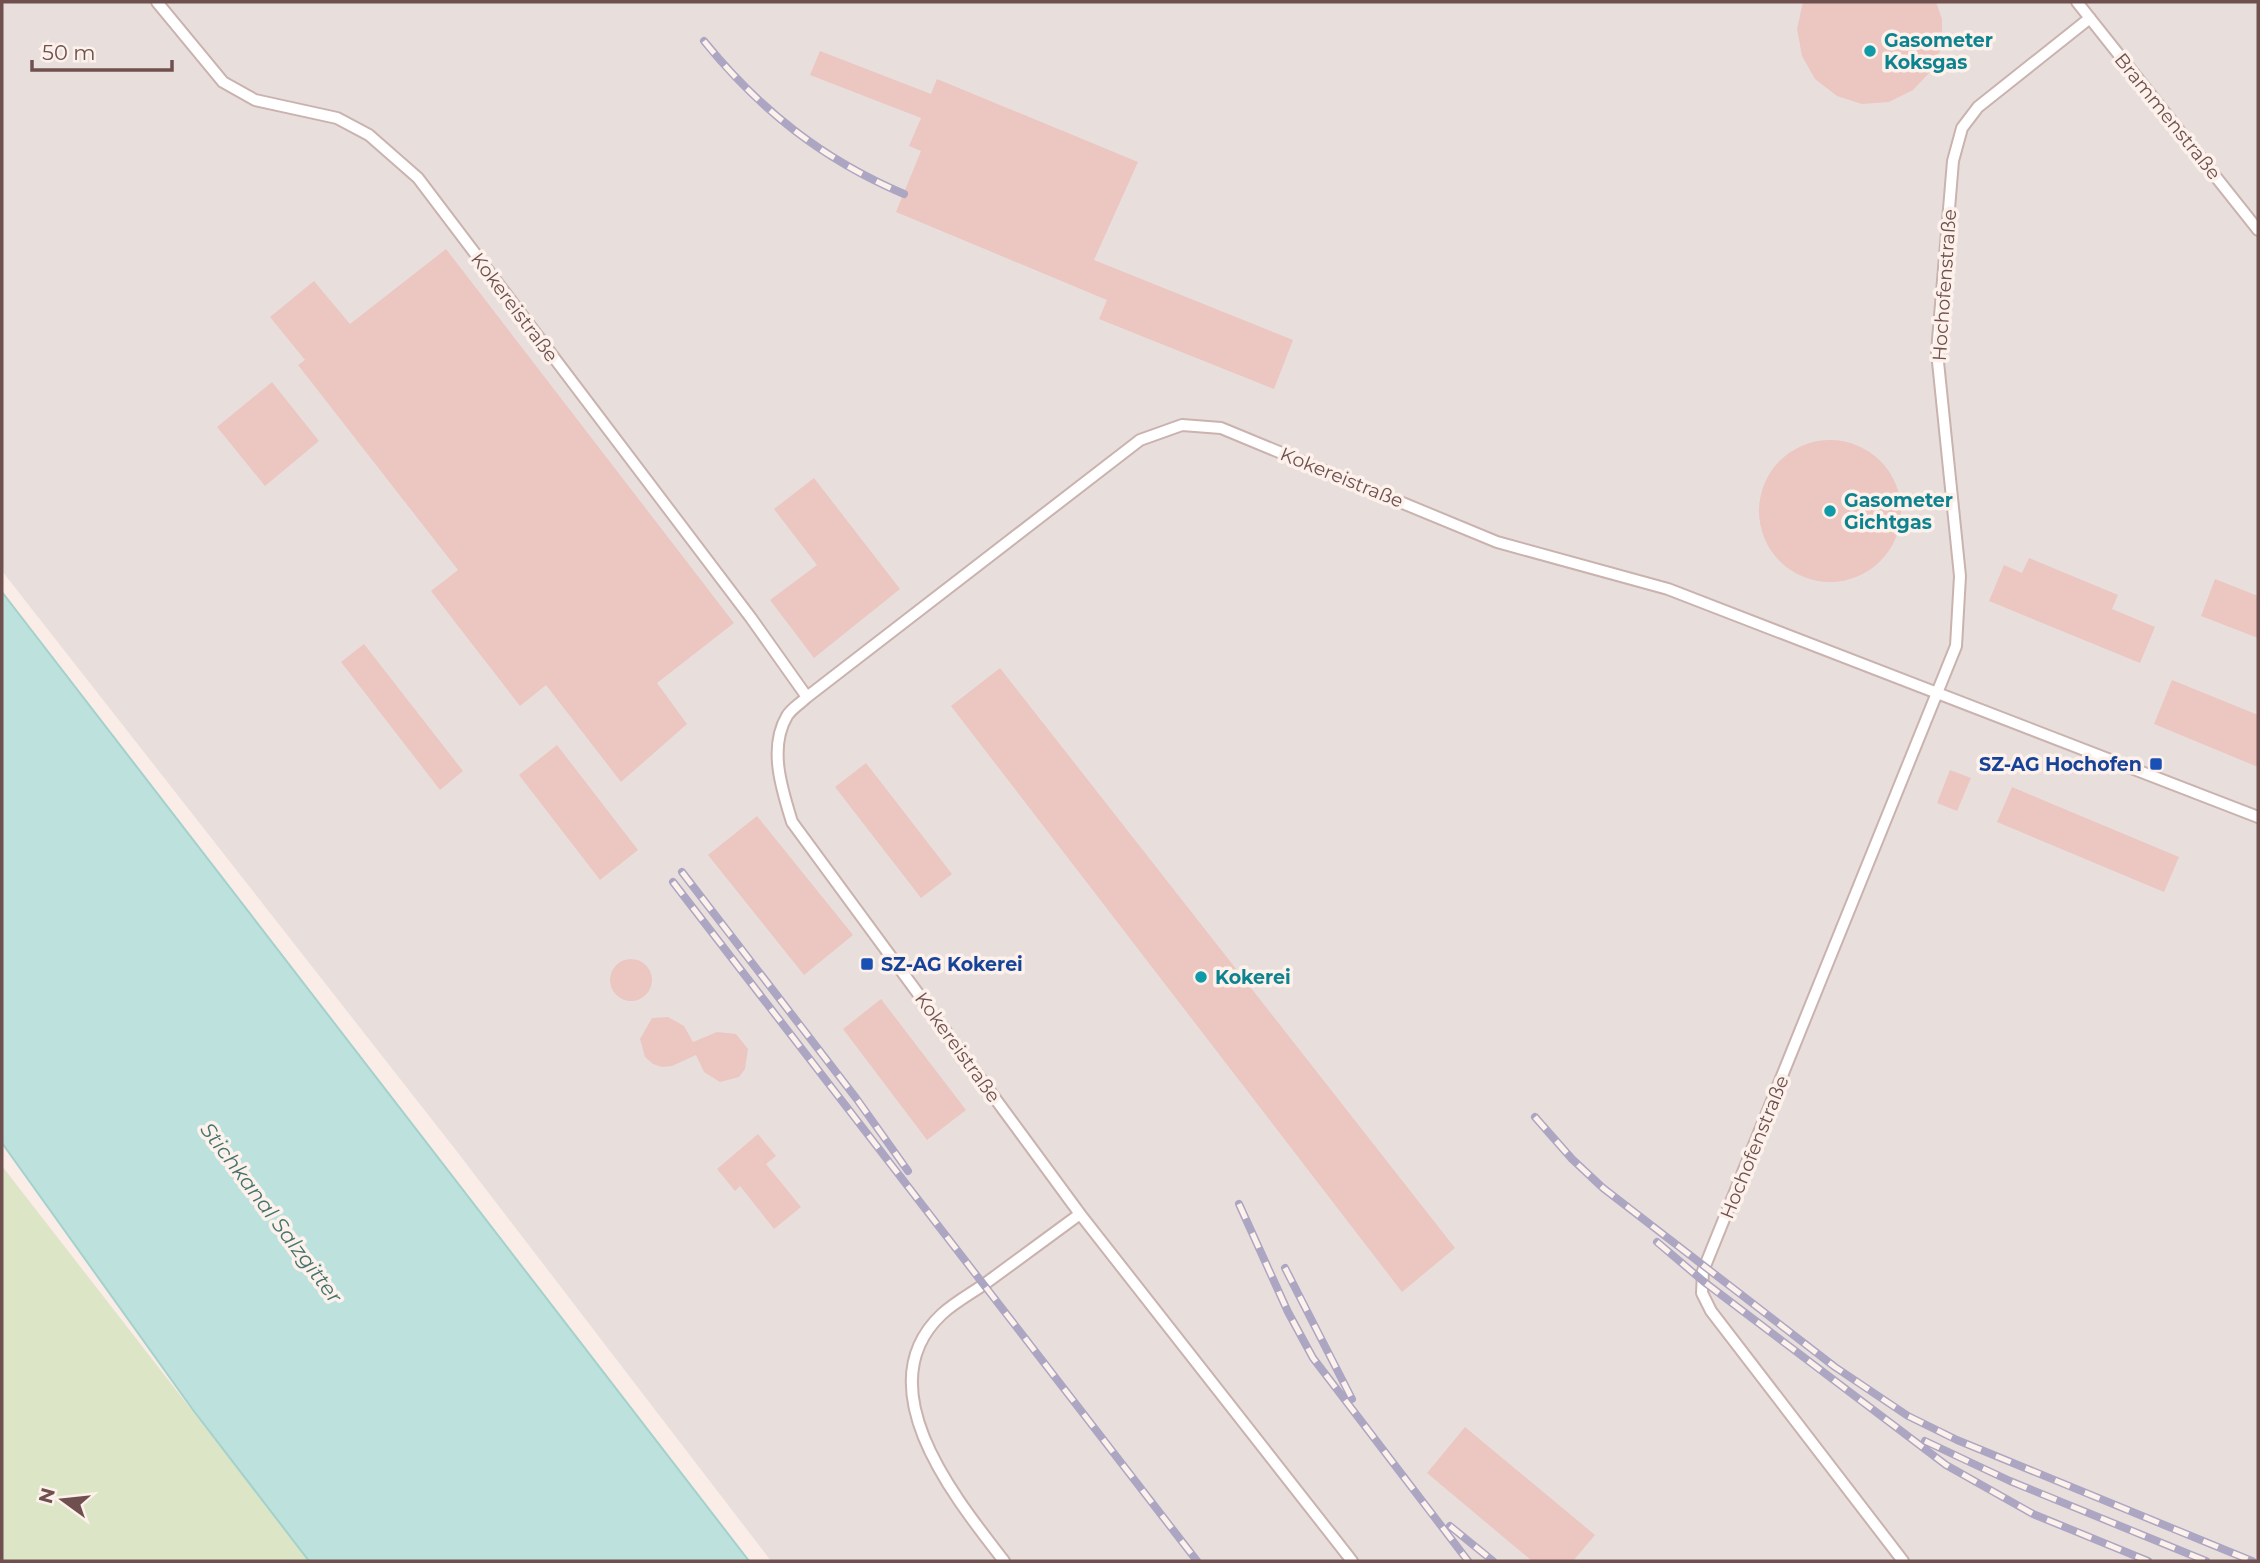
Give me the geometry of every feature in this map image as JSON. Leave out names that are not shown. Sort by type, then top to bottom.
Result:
[{"type":"lane","name":"Kokereistraße","points":[[157,2],[223,82],[255,100],[337,118],[369,135],[418,178],[751,618],[807,697]]},
{"type":"lane","name":"Brammenstraße","points":[[2077,2],[2258,229]]},
{"type":"lane","name":"Hochofenstraße","points":[[1903,1561],[1712,1311],[1702,1293],[1703,1271],[1956,646],[1960,576],[1937,352],[1953,160],[1962,128],[1978,107],[2090,18]]},
{"type":"lane","name":"Kokereistraße","points":[[1352,1561],[1080,1214],[792,822],[780,787],[779,737],[788,715],[807,697],[1140,440],[1182,425],[1221,428],[1497,542],[1668,589],[1939,692]]},
{"type":"lane","points":[[1939,692],[2258,817]]},
{"type":"lane","points":[[1004,1561],[957,1500],[940,1469],[919,1424],[911,1394],[911,1370],[920,1342],[942,1315],[1080,1214]]},
{"type":"shaded area","points":[[2,2],[2258,2],[2258,1561],[771,1561],[455,1149],[2,571]]},
{"type":"green space","points":[[2,1166],[309,1561],[2,1561]]},
{"type":"water","name":"Stichkanal Salzgitter","points":[[2,592],[749,1561],[309,1561],[193,1410],[2,1143]]},
{"type":"building","name":"Gasometer Koksgas","points":[[1803,2],[1936,2],[1942,19],[1942,46],[1932,70],[1913,90],[1889,102],[1862,104],[1837,96],[1815,79],[1802,56],[1797,29]]},
{"type":"building","points":[[820,51],[931,94],[937,79],[1138,162],[1094,260],[1293,340],[1274,389],[1099,319],[1107,300],[896,212],[921,151],[909,146],[921,118],[810,75]]},
{"type":"building","points":[[446,249],[734,623],[657,683],[687,724],[621,782],[546,685],[520,706],[431,591],[458,570],[298,365],[305,360],[270,317],[314,281],[350,324]]},
{"type":"building","points":[[272,382],[319,441],[265,486],[217,427]]},
{"type":"building","name":"Gasometer Gichtgas","points":[[1830,440],[1857,445],[1880,461],[1896,484],[1901,511],[1896,538],[1880,561],[1857,577],[1830,582],[1803,577],[1780,561],[1764,538],[1759,511],[1764,484],[1780,461],[1803,445]]},
{"type":"building","points":[[814,478],[900,589],[814,658],[770,600],[817,565],[774,509]]},
{"type":"building","points":[[2029,558],[2118,595],[2112,609],[2155,627],[2140,663],[1989,601],[2004,565],[2022,573]]},
{"type":"building","points":[[2215,579],[2258,596],[2258,638],[2201,616]]},
{"type":"building","points":[[364,644],[463,771],[440,790],[341,662]]},
{"type":"building","name":"Kokerei","points":[[1000,668],[1455,1248],[1402,1292],[951,706]]},
{"type":"building","points":[[2172,680],[2258,715],[2258,767],[2154,724]]},
{"type":"building","points":[[557,745],[638,850],[600,880],[519,775]]},
{"type":"building","points":[[866,763],[952,874],[921,898],[835,787]]},
{"type":"building","points":[[1950,770],[1971,778],[1957,811],[1937,803]]},
{"type":"building","points":[[2012,787],[2179,857],[2164,892],[1997,822]]},
{"type":"building","points":[[757,816],[853,935],[804,975],[708,855]]},
{"type":"building","points":[[631,959],[646,965],[652,980],[646,995],[631,1001],[616,995],[610,980],[616,965]]},
{"type":"building","points":[[881,999],[966,1110],[927,1140],[843,1029]]},
{"type":"building","points":[[668,1017],[684,1026],[693,1042],[717,1032],[736,1034],[748,1049],[745,1069],[739,1077],[720,1082],[704,1072],[696,1055],[672,1066],[653,1064],[645,1057],[640,1039],[652,1018]]},
{"type":"building","points":[[758,1134],[776,1156],[766,1164],[801,1207],[774,1229],[740,1186],[735,1191],[717,1169]]},
{"type":"building","points":[[1465,1427],[1595,1535],[1573,1561],[1532,1561],[1427,1473]]},
{"type":"railway","points":[[704,41],[747,89],[794,130],[846,165],[904,194]]},
{"type":"railway","points":[[682,872],[856,1098],[908,1171]]},
{"type":"railway","points":[[673,882],[1197,1561]]},
{"type":"railway","points":[[1535,1117],[1572,1159],[1603,1188],[1835,1367],[1908,1416],[1957,1440],[2252,1561]]},
{"type":"railway","points":[[1239,1204],[1288,1312],[1313,1358],[1468,1561]]},
{"type":"railway","points":[[1657,1242],[1703,1281],[1946,1465],[2033,1514],[2148,1561]]},
{"type":"railway","points":[[1285,1268],[1352,1399]]},
{"type":"railway","points":[[1925,1441],[2010,1481],[2206,1561]]},
{"type":"railway","points":[[1450,1526],[1493,1561]]},
{"type":"place","name":"Gasometer Koksgas","points":[[1870,51]]},
{"type":"place","name":"Gasometer Gichtgas","points":[[1830,511]]},
{"type":"place","name":"SZ-AG Hochofen","points":[[2156,764]]},
{"type":"place","name":"SZ-AG Kokerei","points":[[867,964]]},
{"type":"place","name":"Kokerei","points":[[1201,977]]}]
